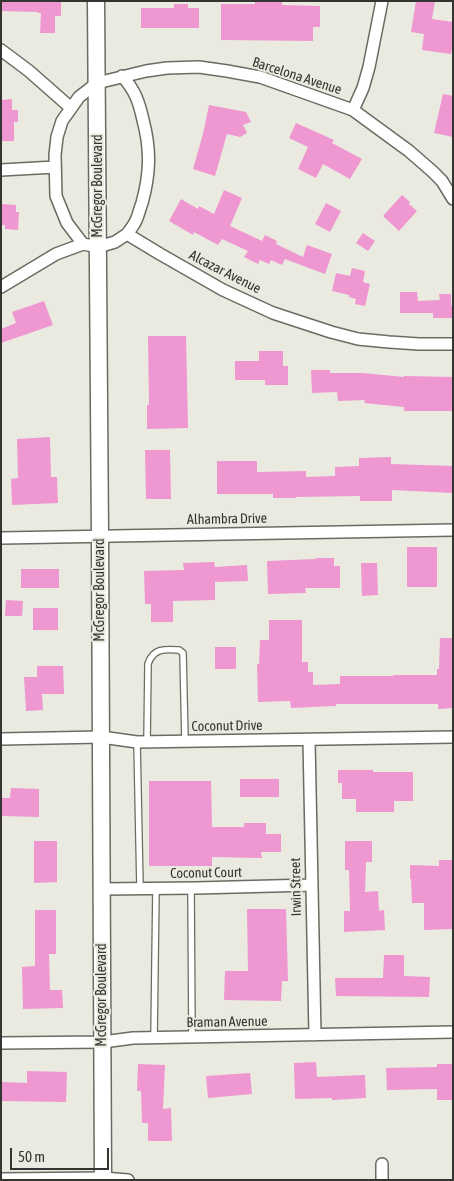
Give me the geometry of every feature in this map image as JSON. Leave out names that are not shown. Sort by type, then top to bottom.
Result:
[{"type":"main road","name":"McGregor Boulevard","points":[[96,1],[97,83],[90,245],[100,537],[103,1179]]},
{"type":"street","points":[[353,110],[363,88],[369,67],[382,1]]},
{"type":"street","points":[[1,50],[29,71],[70,108],[62,122],[54,155],[56,196],[67,223],[90,245]]},
{"type":"street","name":"Barcelona Avenue","points":[[70,108],[79,97],[97,83],[146,71],[199,67],[260,78],[353,110],[409,151],[447,182],[453,199]]},
{"type":"street","points":[[1,287],[56,254],[90,245],[115,242],[127,234],[137,218],[148,175],[147,136],[138,100],[122,76]]},
{"type":"street","points":[[1,170],[55,167]]},
{"type":"street","name":"Alcazar Avenue","points":[[127,234],[223,290],[273,313],[331,332],[358,338],[419,344],[453,344]]},
{"type":"street","name":"Alhambra Drive","points":[[1,538],[453,530]]},
{"type":"street","name":"Coconut Drive","points":[[1,739],[101,737],[142,742],[185,742],[453,737]]},
{"type":"street","name":"Irwin Street","points":[[309,740],[315,1035]]},
{"type":"street","name":"Coconut Court","points":[[102,889],[311,884]]},
{"type":"street","name":"Braman Avenue","points":[[1,1043],[103,1042],[133,1038],[453,1032]]},
{"type":"street","points":[[382,1164],[382,1180]]},
{"type":"street","points":[[1,1179],[128,1180]]},
{"type":"lane","points":[[140,888],[142,742],[148,664],[153,654],[165,650],[180,650],[183,653],[185,742]]},
{"type":"lane","points":[[154,1038],[156,888]]},
{"type":"lane","points":[[190,888],[192,1037]]},
{"type":"building","points":[[1,1],[61,1],[61,16],[55,16],[55,33],[40,33],[41,13],[1,11]]},
{"type":"building","points":[[255,1],[282,1],[282,5],[320,6],[320,27],[313,27],[313,41],[221,40],[221,4],[255,4]]},
{"type":"building","points":[[416,1],[435,1],[432,19],[453,22],[451,54],[422,50],[424,34],[411,32]]},
{"type":"building","points":[[174,4],[188,4],[188,8],[199,8],[199,28],[141,28],[141,8],[174,8]]},
{"type":"building","points":[[443,94],[453,96],[453,137],[434,133]]},
{"type":"building","points":[[12,99],[12,110],[18,110],[18,122],[14,122],[14,141],[1,141],[1,100]]},
{"type":"building","points":[[209,105],[246,112],[251,122],[243,125],[247,133],[240,137],[227,134],[215,176],[193,169]]},
{"type":"building","points":[[296,123],[334,140],[332,143],[362,159],[350,179],[323,164],[316,178],[298,169],[308,147],[289,138]]},
{"type":"building","points":[[224,190],[242,198],[230,226],[262,241],[265,235],[277,241],[276,244],[303,257],[307,245],[332,254],[325,274],[285,259],[282,265],[271,260],[269,264],[260,260],[258,264],[244,257],[248,251],[222,239],[218,245],[194,232],[193,235],[169,221],[181,199],[198,209],[199,206],[214,214]]},
{"type":"building","points":[[402,195],[417,211],[399,231],[383,216]]},
{"type":"building","points":[[326,203],[341,211],[330,232],[315,224]]},
{"type":"building","points":[[1,204],[16,205],[16,212],[19,212],[18,230],[5,229],[5,225],[1,225]]},
{"type":"building","points":[[363,233],[375,241],[368,251],[356,243]]},
{"type":"building","points":[[352,268],[365,271],[363,282],[370,284],[365,306],[355,304],[356,299],[349,297],[349,295],[332,291],[336,273],[350,276]]},
{"type":"building","points":[[400,292],[417,292],[418,301],[440,300],[439,294],[451,294],[453,318],[433,318],[433,313],[400,313]]},
{"type":"building","points":[[44,301],[53,325],[1,343],[1,329],[16,323],[12,312]]},
{"type":"building","points":[[148,336],[186,336],[188,428],[147,429],[147,405],[149,405]]},
{"type":"building","points":[[259,351],[283,351],[283,366],[288,366],[288,385],[265,385],[265,380],[235,380],[235,361],[259,361]]},
{"type":"building","points":[[311,370],[330,370],[330,373],[363,373],[404,377],[453,377],[453,411],[404,411],[404,407],[364,403],[365,400],[338,401],[337,392],[312,393]]},
{"type":"building","points":[[50,437],[51,477],[57,477],[58,503],[12,505],[11,479],[18,478],[17,439]]},
{"type":"building","points":[[145,450],[170,450],[171,499],[146,499]]},
{"type":"building","points":[[391,457],[391,464],[453,466],[453,493],[392,490],[392,501],[360,501],[360,496],[273,498],[273,494],[217,494],[217,461],[257,461],[257,472],[306,471],[306,477],[335,476],[335,467],[359,466],[359,458]]},
{"type":"building","points":[[407,547],[437,547],[437,587],[407,587]]},
{"type":"building","points":[[334,558],[334,566],[340,566],[340,588],[305,588],[306,593],[268,594],[267,561]]},
{"type":"building","points":[[214,562],[215,567],[247,565],[248,581],[215,582],[215,600],[173,601],[173,622],[151,622],[151,604],[145,604],[144,571],[184,570],[183,563]]},
{"type":"building","points":[[361,563],[377,563],[378,595],[362,596]]},
{"type":"building","points":[[21,569],[59,569],[59,588],[21,588]]},
{"type":"building","points":[[6,600],[23,601],[22,616],[5,616]]},
{"type":"building","points":[[33,608],[58,608],[58,630],[33,630]]},
{"type":"building","points":[[269,620],[302,620],[302,662],[308,662],[308,672],[313,672],[313,685],[340,684],[340,676],[437,675],[437,669],[439,669],[440,638],[453,638],[453,708],[438,709],[438,704],[336,704],[336,706],[291,708],[290,701],[258,702],[257,664],[259,664],[260,640],[269,640]]},
{"type":"building","points":[[215,647],[236,647],[236,669],[215,669]]},
{"type":"building","points":[[37,666],[63,666],[64,694],[42,694],[43,710],[26,711],[24,677],[37,677]]},
{"type":"building","points":[[338,770],[413,772],[413,801],[394,801],[394,812],[356,812],[356,799],[342,799],[342,783],[338,783]]},
{"type":"building","points":[[240,779],[279,779],[279,797],[240,797]]},
{"type":"building","points":[[149,781],[211,781],[212,827],[244,827],[244,823],[266,823],[266,834],[281,834],[281,852],[261,852],[262,858],[212,857],[212,866],[149,866]]},
{"type":"building","points":[[11,788],[39,789],[39,817],[1,816],[1,798],[10,798]]},
{"type":"building","points":[[34,841],[57,841],[57,882],[34,883]]},
{"type":"building","points":[[345,841],[372,841],[372,862],[366,862],[365,892],[378,891],[379,911],[384,910],[385,930],[344,932],[344,911],[350,911],[349,870],[345,870]]},
{"type":"building","points":[[439,860],[453,860],[453,929],[424,930],[424,903],[412,903],[410,865],[439,866]]},
{"type":"building","points":[[247,909],[286,909],[288,981],[282,981],[281,1001],[224,1000],[225,971],[248,971]]},
{"type":"building","points":[[35,910],[56,910],[56,954],[49,954],[50,990],[62,990],[63,1008],[23,1009],[22,967],[35,966]]},
{"type":"building","points":[[384,955],[404,955],[404,976],[430,977],[429,997],[336,996],[335,978],[383,978]]},
{"type":"building","points":[[316,1062],[317,1077],[365,1075],[366,1098],[332,1100],[332,1098],[295,1099],[294,1063]]},
{"type":"building","points":[[138,1064],[165,1065],[163,1109],[171,1108],[172,1141],[148,1141],[148,1123],[142,1123],[141,1091],[137,1091]]},
{"type":"building","points":[[437,1064],[453,1064],[453,1100],[437,1100],[437,1089],[387,1090],[386,1068],[437,1067]]},
{"type":"building","points":[[27,1071],[67,1072],[66,1102],[1,1101],[1,1082],[27,1083]]},
{"type":"building","points":[[250,1073],[252,1094],[208,1098],[206,1076]]}]
